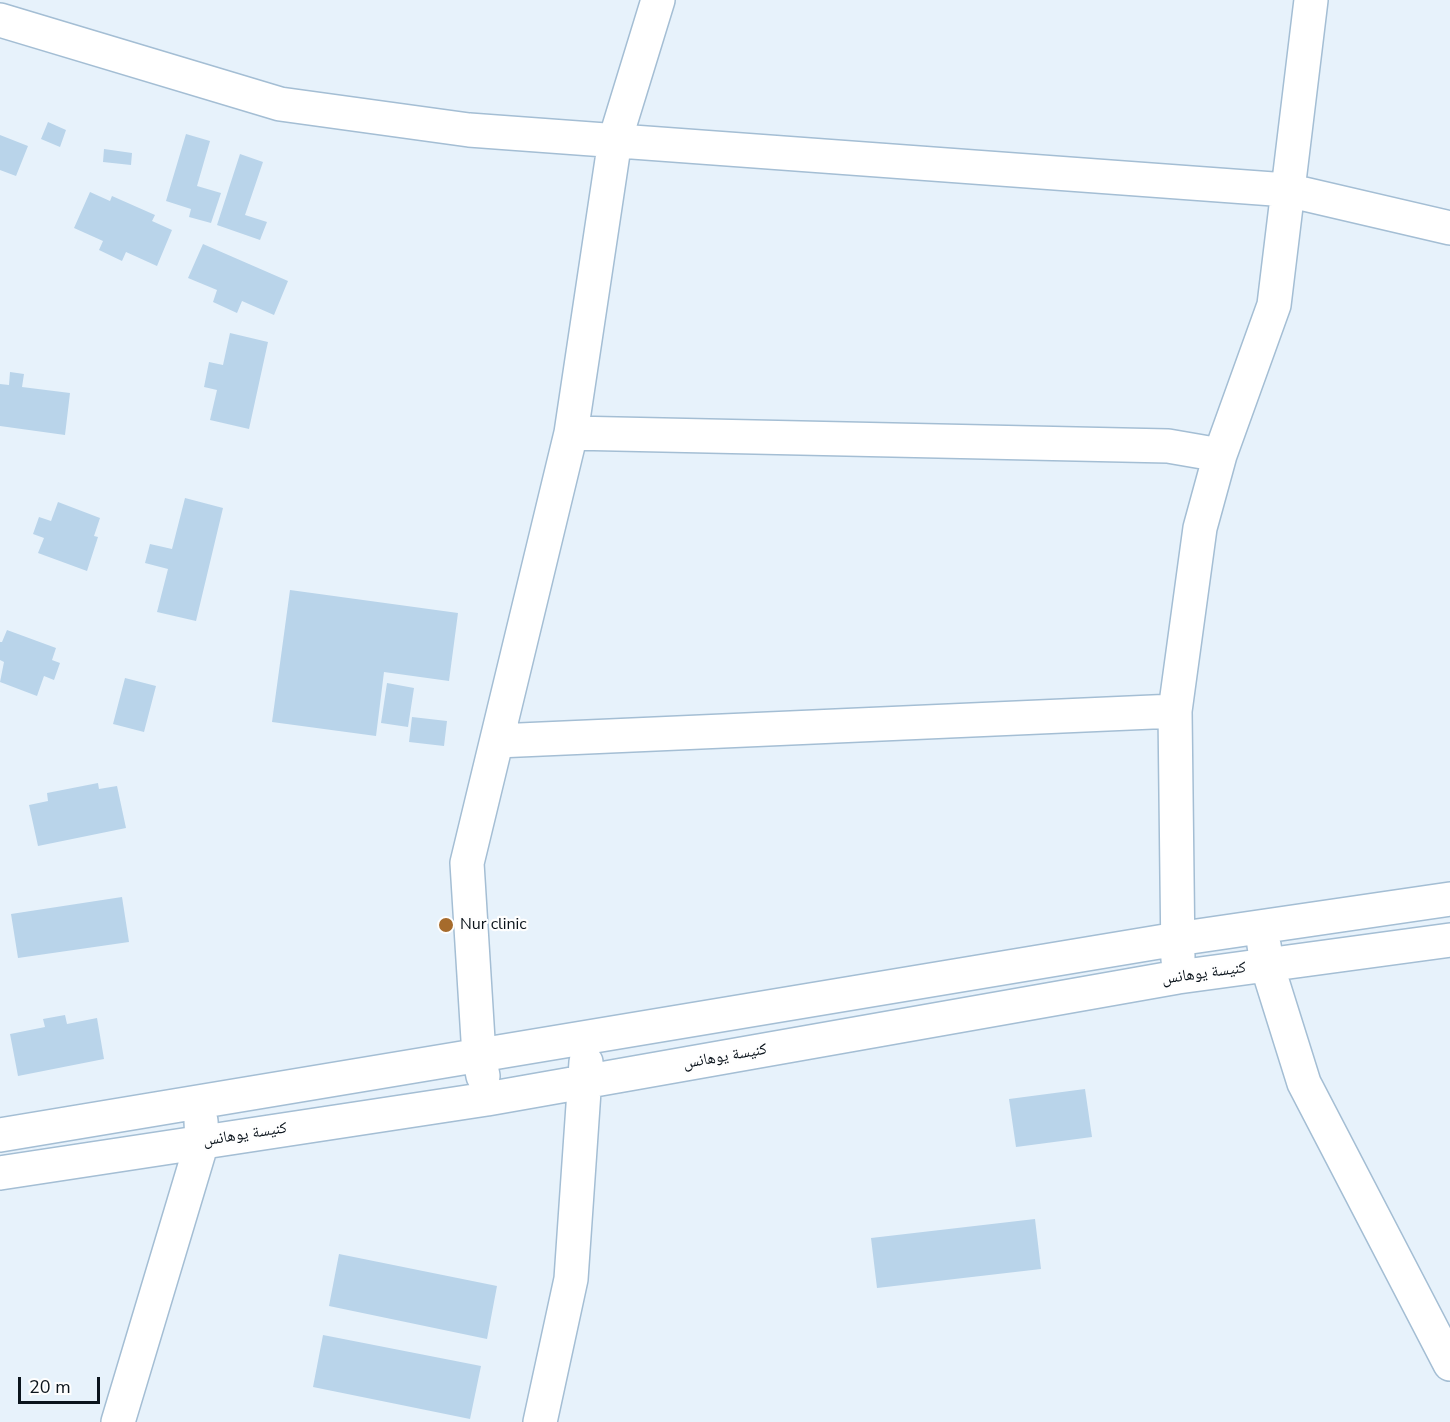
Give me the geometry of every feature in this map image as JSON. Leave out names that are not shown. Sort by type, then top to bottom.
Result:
[{"type":"street","points":[[487,1099],[479,1056],[467,863],[572,433],[615,140],[658,0]]},
{"type":"street","points":[[1178,977],[1175,711],[1200,528],[1220,455],[1274,305],[1311,0]]},
{"type":"street","points":[[0,20],[280,104],[470,130],[1287,190],[1450,228]]},
{"type":"street","points":[[572,433],[1168,446],[1220,455]]},
{"type":"street","points":[[497,741],[1175,711]]},
{"type":"street","points":[[0,1135],[1177,939],[1450,900]]},
{"type":"street","points":[[1262,927],[1267,965],[1304,1083],[1450,1364]]},
{"type":"street","name":"كنيسة يوهانس","points":[[0,1173],[487,1099],[1178,977],[1450,940]]},
{"type":"street","points":[[540,1422],[572,1279],[587,1038]]},
{"type":"street","points":[[118,1422],[202,1142],[201,1102]]},
{"type":"building","points":[[48,122],[66,130],[60,147],[41,139]]},
{"type":"building","points":[[186,134],[210,141],[197,186],[221,193],[211,223],[189,217],[191,209],[166,201]]},
{"type":"building","points":[[0,135],[28,146],[16,176],[0,170]]},
{"type":"building","points":[[104,149],[132,153],[131,165],[103,162]]},
{"type":"building","points":[[240,154],[263,162],[245,215],[267,222],[260,240],[217,225]]},
{"type":"building","points":[[90,192],[110,201],[112,196],[155,215],[152,221],[172,230],[157,266],[126,252],[122,261],[99,250],[103,241],[74,228]]},
{"type":"building","points":[[203,244],[288,281],[274,315],[242,301],[237,313],[213,302],[217,290],[188,278]]},
{"type":"building","points":[[230,333],[268,342],[249,429],[210,420],[217,390],[204,387],[209,362],[223,365]]},
{"type":"building","points":[[10,372],[24,374],[22,387],[70,393],[65,435],[0,426],[0,384],[9,385]]},
{"type":"building","points":[[185,498],[223,508],[196,621],[157,612],[168,569],[145,563],[150,544],[172,549]]},
{"type":"building","points":[[58,502],[100,518],[94,536],[98,537],[87,571],[38,553],[44,538],[33,534],[39,517],[51,521]]},
{"type":"building","points":[[290,590],[458,613],[449,681],[384,672],[376,736],[272,722]]},
{"type":"building","points":[[7,630],[56,648],[52,660],[60,663],[54,680],[44,676],[37,696],[0,682],[4,662],[0,660],[0,642]]},
{"type":"building","points":[[125,678],[156,686],[144,732],[113,724]]},
{"type":"building","points":[[387,683],[414,688],[408,727],[381,723]]},
{"type":"building","points":[[412,717],[447,721],[444,746],[409,742]]},
{"type":"building","points":[[98,783],[99,789],[117,786],[126,828],[38,846],[29,805],[48,801],[47,793]]},
{"type":"building","points":[[122,897],[129,942],[18,958],[11,914]]},
{"type":"building","points":[[65,1015],[67,1024],[97,1018],[104,1059],[18,1076],[10,1034],[45,1027],[43,1019]]},
{"type":"building","points":[[1085,1089],[1092,1137],[1016,1147],[1009,1099]]},
{"type":"building","points":[[1035,1219],[1041,1269],[877,1288],[871,1238]]},
{"type":"building","points":[[339,1254],[497,1286],[487,1339],[329,1306]]},
{"type":"building","points":[[323,1335],[481,1366],[470,1419],[313,1387]]},
{"type":"place","name":"Nur clinic","points":[[446,925]]}]
